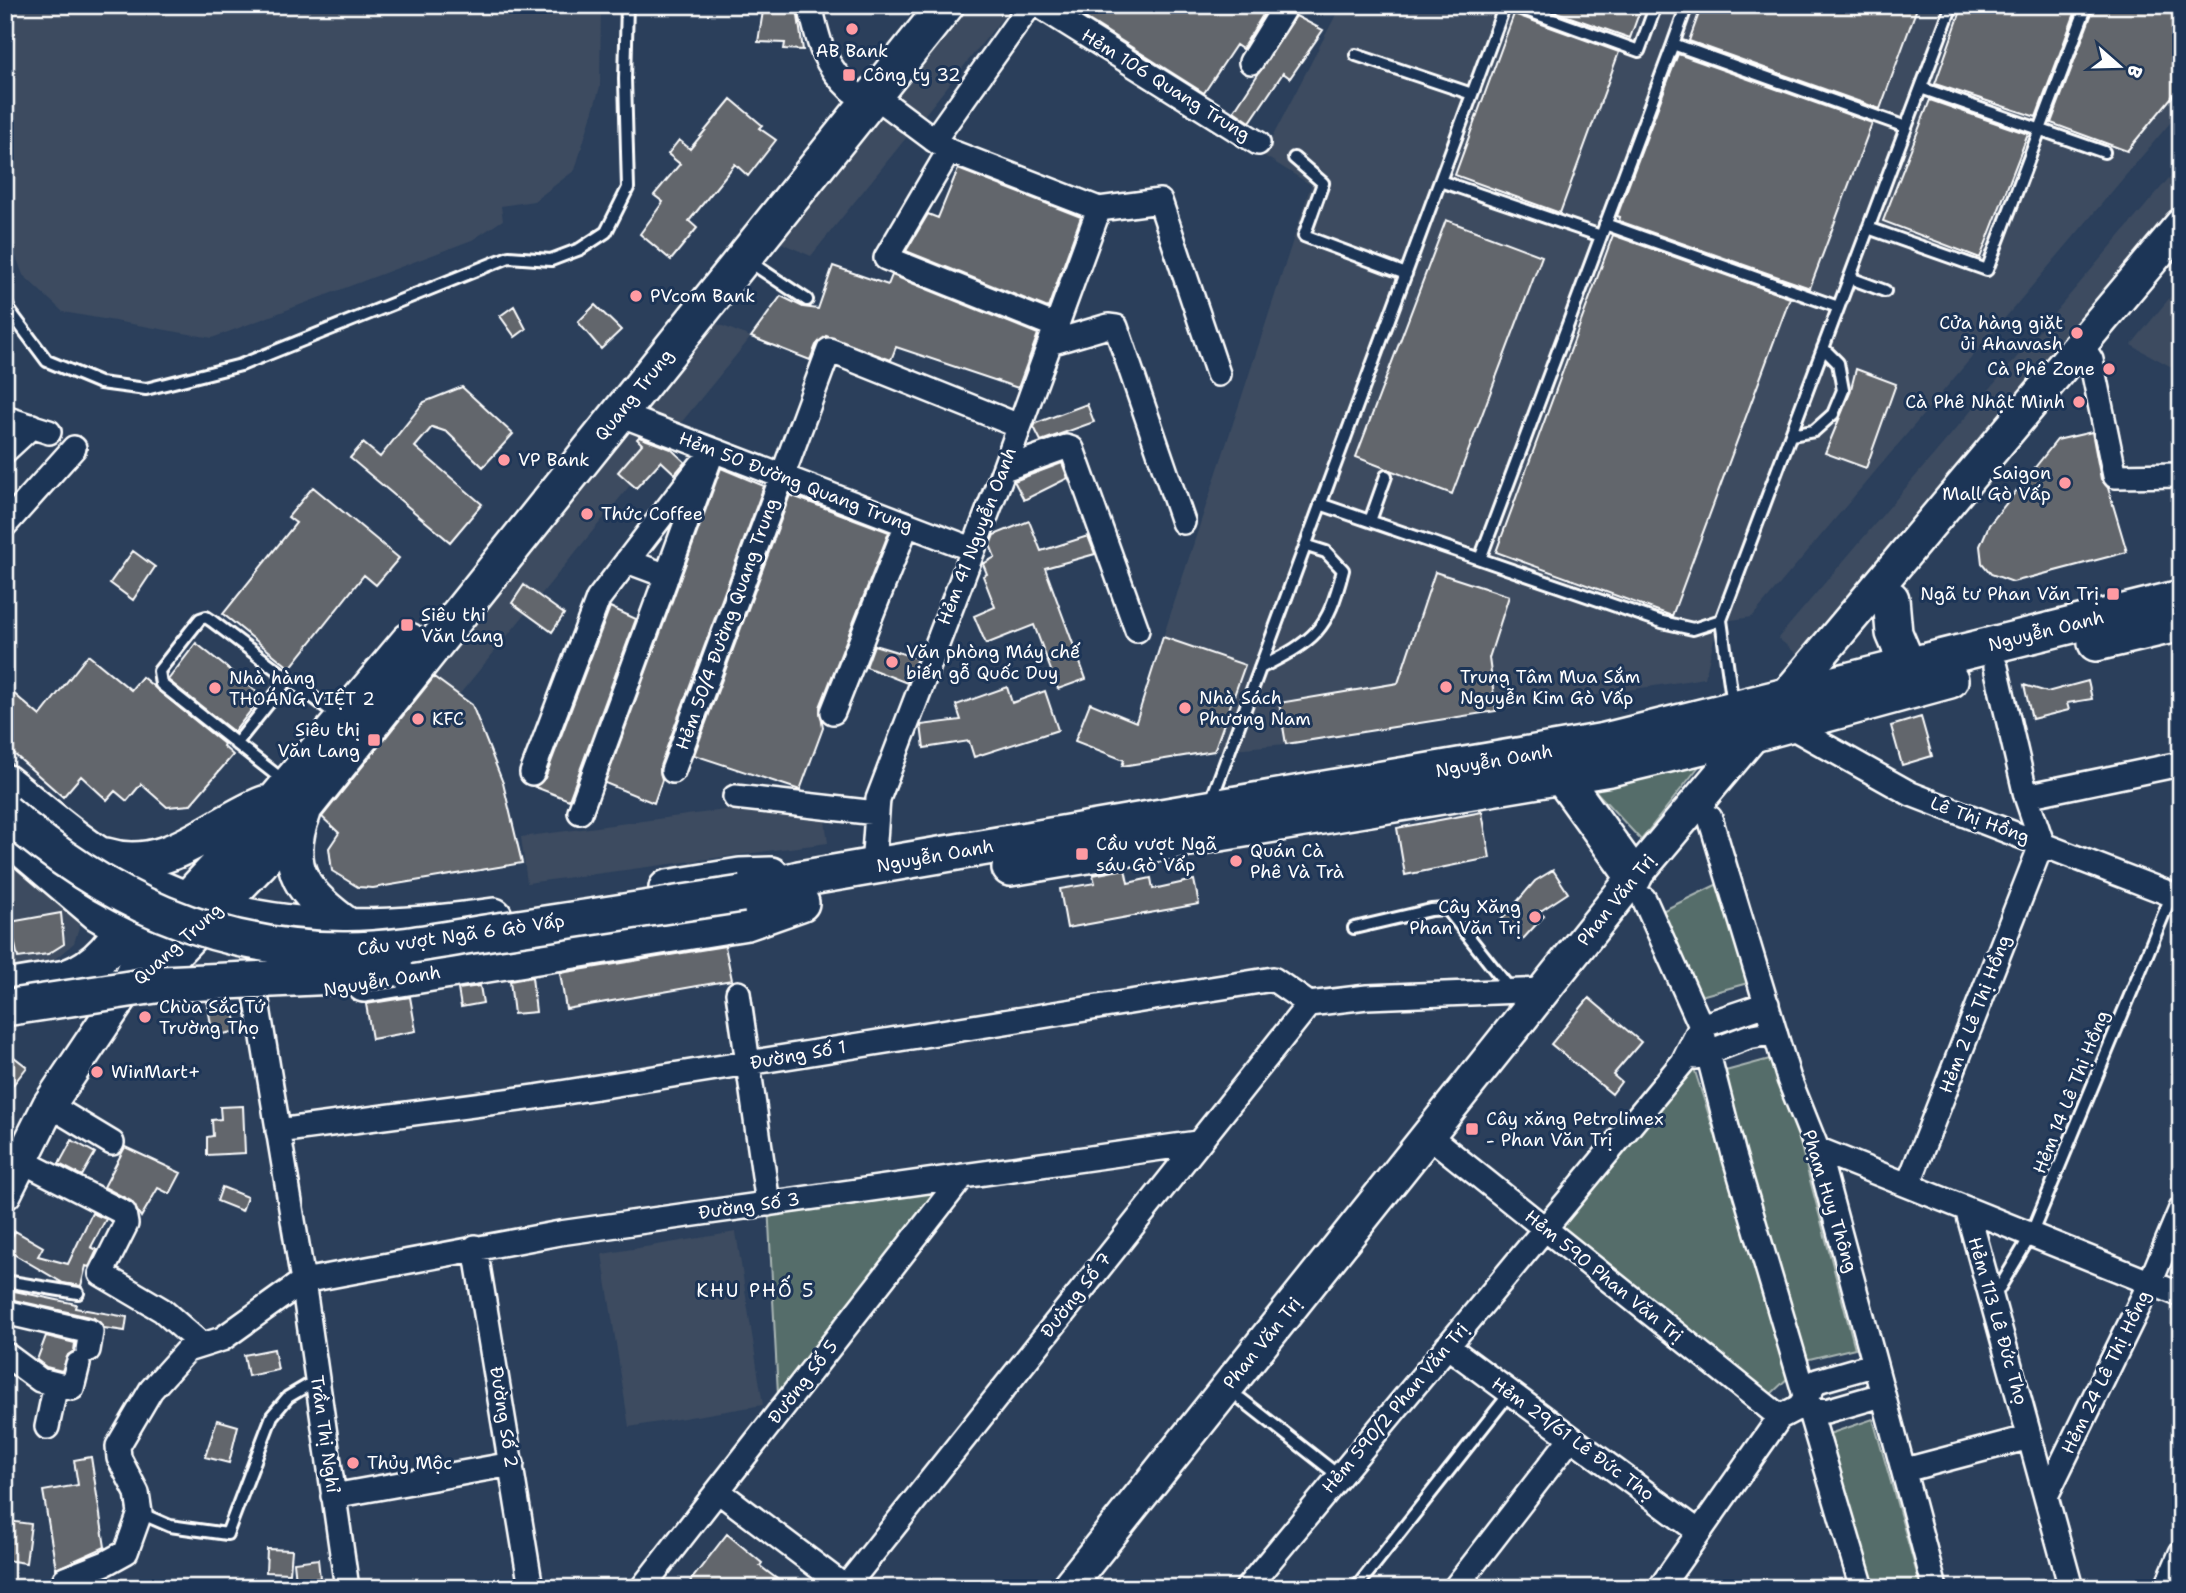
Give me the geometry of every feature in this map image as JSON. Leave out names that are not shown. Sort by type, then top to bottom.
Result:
[{"type":"main road","name":"Quang Trung","points":[[126,990],[145,943],[203,906],[290,798],[354,728],[619,414],[863,93],[922,5]]},
{"type":"main road","name":"Quang Trung","points":[[863,93],[946,5]]},
{"type":"main road","name":"Phan Văn Trị","points":[[1796,704],[1891,599],[2086,352],[2181,225]]},
{"type":"main road","name":"Phan Văn Trị","points":[[1091,1588],[1241,1399],[1436,1141],[1544,990],[1639,888],[1710,818],[1796,704],[2086,352],[2181,254]]},
{"type":"main road","name":"Quang Trung","points":[[354,728],[735,258]]},
{"type":"main road","name":"Nguyễn Oanh","points":[[743,903],[800,891],[1562,776],[1740,726],[1908,666],[2181,597]]},
{"type":"main road","points":[[1891,599],[1895,633],[1908,666]]},
{"type":"main road","name":"Nguyễn Oanh","points":[[1796,704],[1996,667],[2181,624]]},
{"type":"main road","name":"Phan Văn Trị","points":[[1067,1588],[1436,1141],[1639,888],[1740,726]]},
{"type":"main road","name":"Nguyễn Oanh","points":[[66,978],[181,998],[312,993],[747,922],[800,891],[873,867],[1554,751],[1740,726]]},
{"type":"main road","points":[[1562,776],[1639,888]]},
{"type":"main road","points":[[5,782],[110,862],[132,883],[145,943]]},
{"type":"main road","points":[[110,862],[154,858],[290,798],[299,878],[317,900],[349,927]]},
{"type":"main road","name":"Cầu vượt Ngã 6 Gò Vấp","points":[[5,812],[48,850],[109,889],[159,913],[205,929],[282,946],[315,950],[382,948],[743,903]]},
{"type":"main road","points":[[5,834],[84,902],[145,943]]},
{"type":"main road","name":"Nguyễn Oanh","points":[[110,862],[203,906],[253,919],[309,927],[477,919],[753,875],[800,891]]},
{"type":"main road","name":"Cầu vượt Ngã 6 Gò Vấp","points":[[5,1008],[162,984],[360,973],[743,903]]},
{"type":"main road","points":[[253,919],[256,995]]},
{"type":"main road","points":[[309,927],[312,993]]},
{"type":"main road","points":[[5,988],[66,978],[145,943]]},
{"type":"main road","points":[[5,1024],[64,1016],[126,990]]},
{"type":"main road","points":[[5,1193],[49,1105],[126,990]]},
{"type":"street","points":[[810,5],[821,52],[833,74],[941,145],[1099,209],[1160,201],[1217,374]]},
{"type":"street","points":[[1030,5],[941,145],[886,253],[890,262],[1053,334],[1116,327],[1182,522]]},
{"type":"street","name":"Hẻm 106 Quang Trung","points":[[1038,5],[1258,143]]},
{"type":"street","points":[[1251,62],[1286,5]]},
{"type":"street","name":"Hẻm 41 Nguyễn Oanh","points":[[873,867],[878,799],[1004,469],[1099,209]]},
{"type":"street","name":"Hẻm 50/4 Đường Quang Trung","points":[[673,771],[829,350],[1019,426]]},
{"type":"street","points":[[2086,352],[2115,476],[2181,475]]},
{"type":"street","name":"Hẻm 50 Đường Quang Trung","points":[[619,414],[972,549]]},
{"type":"street","points":[[5,418],[40,429],[5,450]]},
{"type":"street","points":[[1004,469],[1066,447],[1072,449],[1137,630]]},
{"type":"street","points":[[5,525],[74,449]]},
{"type":"street","points":[[532,773],[598,598],[713,450]]},
{"type":"street","points":[[580,812],[713,450]]},
{"type":"street","points":[[833,712],[907,524]]},
{"type":"street","points":[[627,561],[667,576]]},
{"type":"street","points":[[1996,667],[2026,796],[2042,843]]},
{"type":"street","name":"Lê Thị Hồng","points":[[1796,704],[1911,794],[2176,896]]},
{"type":"street","points":[[2026,796],[2178,764]]},
{"type":"street","points":[[735,797],[876,813]]},
{"type":"street","name":"Phạm Huy Thông","points":[[1710,818],[1789,1079],[1818,1149],[1848,1254],[1873,1365],[1936,1588]]},
{"type":"street","name":"Hẻm 2 Lê Thị Hồng","points":[[1908,1185],[2042,843]]},
{"type":"street","points":[[1639,888],[1702,1026],[1798,1408],[1854,1582]]},
{"type":"street","name":"Đường Số 1","points":[[278,1131],[750,1063],[991,1022],[1272,979],[1309,1004]]},
{"type":"street","points":[[1309,1004],[1367,997],[1544,990]]},
{"type":"street","points":[[738,993],[768,1204]]},
{"type":"street","points":[[256,995],[278,1131]]},
{"type":"street","name":"Đường Số 7","points":[[845,1587],[1309,1004]]},
{"type":"street","points":[[1702,1026],[1767,1004]]},
{"type":"street","name":"Hẻm 590/2 Phan Văn Trị","points":[[1247,1588],[1683,1062],[1702,1026]]},
{"type":"street","points":[[1683,1062],[1748,1037],[1775,1032]]},
{"type":"street","points":[[49,1105],[112,1143]]},
{"type":"street","name":"Trần Thị Nghỉ","points":[[278,1131],[303,1281],[347,1588]]},
{"type":"street","name":"Hẻm 590 Phan Văn Trị","points":[[1436,1141],[1545,1229],[1798,1408]]},
{"type":"street","name":"Đường Số 3","points":[[303,1281],[475,1247],[1197,1143]]},
{"type":"street","points":[[1818,1149],[2181,1295]]},
{"type":"street","points":[[20,1160],[124,1213],[126,1224],[101,1274],[162,1310],[202,1345]]},
{"type":"street","name":"Đường Số 5","points":[[642,1588],[963,1176]]},
{"type":"street","name":"Hẻm 113 Lê Đức Thọ","points":[[1967,1209],[2071,1588]]},
{"type":"street","name":"Hẻm 24 Lê Thị Hồng","points":[[2046,1496],[2150,1283],[2181,1209]]},
{"type":"street","name":"Đường Số 2","points":[[475,1247],[531,1588]]},
{"type":"street","points":[[62,1588],[65,1579],[126,1552],[140,1513],[137,1493],[119,1458],[118,1446],[151,1391],[187,1350],[222,1339],[303,1281]]},
{"type":"street","points":[[5,1312],[91,1332],[72,1388],[40,1380],[5,1354]]},
{"type":"street","name":"Hẻm 29/61 Lê Đức Thọ","points":[[1447,1346],[1699,1532]]},
{"type":"street","points":[[1660,1588],[1699,1532],[1817,1381],[1873,1365]]},
{"type":"street","points":[[47,1427],[56,1384]]},
{"type":"street","points":[[1798,1408],[1826,1411],[1882,1395]]},
{"type":"street","points":[[1905,1471],[2030,1437]]},
{"type":"street","points":[[1455,1588],[1571,1438]]},
{"type":"street","points":[[333,1496],[512,1464]]},
{"type":"street","points":[[718,1490],[845,1587]]},
{"type":"street","points":[[2166,1588],[2181,1553]]},
{"type":"lane","points":[[5,300],[9,310],[47,361],[100,383],[146,389],[242,365],[509,257],[551,260],[580,250],[606,232],[628,188],[625,79],[627,5]]},
{"type":"lane","points":[[1208,810],[1505,5]]},
{"type":"lane","points":[[1512,5],[1639,51],[1656,5]]},
{"type":"lane","points":[[1480,559],[1687,5]]},
{"type":"lane","points":[[1740,726],[1721,620],[1952,5]]},
{"type":"lane","points":[[1868,228],[1987,270],[2087,5]]},
{"type":"lane","points":[[1673,44],[1906,127]]},
{"type":"lane","points":[[1356,55],[1472,94]]},
{"type":"lane","points":[[1921,88],[2105,152]]},
{"type":"lane","points":[[1294,158],[1323,183],[1304,236],[1406,274]]},
{"type":"lane","points":[[1440,181],[1601,236]]},
{"type":"lane","points":[[1605,224],[1839,307]]},
{"type":"lane","points":[[735,258],[807,300]]},
{"type":"lane","points":[[1850,278],[1885,291]]},
{"type":"lane","points":[[1791,435],[1814,431],[1833,414],[1843,390],[1838,363],[1823,348]]},
{"type":"lane","points":[[1370,521],[1387,476]]},
{"type":"lane","points":[[1320,504],[1662,622],[1693,629],[1721,620]]},
{"type":"lane","points":[[1260,668],[1291,652],[1319,631],[1334,602],[1343,570],[1326,552],[1307,546]]},
{"type":"lane","points":[[290,798],[236,744],[158,678],[159,671],[200,620],[206,617],[212,621],[354,728]]},
{"type":"lane","points":[[236,744],[288,679]]},
{"type":"lane","name":"Hẻm 14 Lê Thị Hồng","points":[[1993,1299],[2031,1235],[2176,896]]},
{"type":"lane","points":[[1354,928],[1431,909],[1447,909],[1512,991]]},
{"type":"lane","points":[[5,1280],[78,1293]]},
{"type":"lane","points":[[140,1513],[170,1526],[228,1534],[272,1416],[288,1397],[317,1380]]},
{"type":"lane","points":[[1356,1588],[1510,1393]]},
{"type":"lane","points":[[1241,1399],[1339,1476]]},
{"type":"shaded area","points":[[5,5],[601,5],[600,87],[575,170],[534,201],[501,206],[503,220],[472,240],[212,338],[63,312],[23,275],[5,227]]},
{"type":"shaded area","points":[[971,5],[1013,5],[811,256],[779,242]]},
{"type":"shaded area","points":[[1341,5],[2181,5],[2181,110],[1752,617],[1718,622],[1705,678],[1496,711],[1489,658],[1509,596],[1435,572],[1398,683],[1280,703],[1286,744],[1214,751],[1245,665],[1163,637],[1311,185],[1263,155]]},
{"type":"shaded area","points":[[2181,164],[2181,207],[1800,657],[1778,638]]},
{"type":"shaded area","points":[[2181,284],[2181,372],[2131,345]]},
{"type":"shaded area","points":[[715,323],[751,337],[459,695],[431,675]]},
{"type":"shaded area","points":[[822,797],[828,843],[527,883],[521,837]]},
{"type":"shaded area","points":[[5,840],[81,921],[74,943],[55,959],[5,970]]},
{"type":"shaded area","points":[[736,1232],[763,1405],[629,1427],[602,1254]]},
{"type":"green space","points":[[1704,760],[1641,840],[1591,786]]},
{"type":"green space","points":[[1720,883],[1755,981],[1697,997],[1660,912]]},
{"type":"green space","points":[[1777,1057],[1855,1348],[1801,1361],[1722,1072]]},
{"type":"green space","points":[[1694,1068],[1791,1375],[1770,1395],[1554,1225]]},
{"type":"green space","points":[[963,1176],[779,1413],[768,1204]]},
{"type":"green space","points":[[1873,1419],[1921,1588],[1868,1588],[1823,1436]]},
{"type":"building","points":[[764,5],[797,9],[803,50],[784,49],[785,43],[758,42]]},
{"type":"building","points":[[1065,5],[1269,5],[1242,49],[1236,45],[1204,93]]},
{"type":"building","points":[[1536,5],[1642,5],[1630,38]]},
{"type":"building","points":[[1702,5],[1918,5],[1880,109],[1689,41]]},
{"type":"building","points":[[1963,5],[2078,5],[2036,117],[1935,84]]},
{"type":"building","points":[[2095,5],[2181,5],[2181,86],[2127,151],[2051,123]]},
{"type":"building","points":[[1514,14],[1619,52],[1560,213],[1455,175]]},
{"type":"building","points":[[1296,16],[1323,30],[1290,78],[1283,73],[1250,122],[1234,111]]},
{"type":"building","points":[[1678,54],[1872,123],[1810,288],[1619,221],[1620,217],[1617,216]]},
{"type":"building","points":[[731,99],[762,125],[759,128],[776,140],[748,176],[735,164],[689,221],[697,228],[671,260],[640,234],[663,202],[654,195],[680,164],[668,154],[679,140],[690,149]]},
{"type":"building","points":[[1930,100],[2028,134],[1980,258],[1883,221]]},
{"type":"building","points":[[958,169],[1081,217],[1048,308],[906,251],[928,214],[938,218]]},
{"type":"building","points":[[1446,220],[1542,256],[1452,494],[1356,457]]},
{"type":"building","points":[[1613,235],[1790,298],[1672,616],[1496,552]]},
{"type":"building","points":[[833,266],[888,285],[892,275],[1038,334],[1018,388],[896,347],[891,360],[826,336],[816,345],[810,360],[751,337],[781,296],[803,307],[818,309]]},
{"type":"building","points":[[595,305],[621,330],[601,349],[578,322]]},
{"type":"building","points":[[514,306],[526,329],[515,337],[500,316]]},
{"type":"building","points":[[1856,369],[1896,384],[1866,468],[1825,453],[1850,393]]},
{"type":"building","points":[[462,387],[513,434],[483,467],[447,432],[432,427],[415,447],[482,504],[450,542],[350,458],[363,443],[380,457],[424,402]]},
{"type":"building","points":[[1087,404],[1094,422],[1041,441],[1034,427],[1036,423]]},
{"type":"building","name":"Saigon Mall Gò Vấp","points":[[2092,432],[2101,479],[2108,488],[2127,552],[2013,582],[1991,574],[1982,563],[1980,546],[1989,525],[2057,440]]},
{"type":"building","points":[[639,437],[671,449],[685,462],[675,474],[661,461],[636,488],[618,472],[642,444],[637,439]]},
{"type":"building","points":[[1062,463],[1068,478],[1024,500],[1014,481]]},
{"type":"building","points":[[721,468],[764,486],[660,766],[662,780],[654,803],[605,783]]},
{"type":"building","points":[[313,487],[399,558],[376,585],[364,575],[290,668],[223,614],[296,523],[288,517]]},
{"type":"building","points":[[790,495],[889,532],[820,707],[823,728],[800,790],[694,755]]},
{"type":"building","points":[[1029,521],[1041,551],[1088,536],[1095,554],[1045,568],[1086,679],[1058,689],[1034,625],[986,644],[974,616],[995,607],[983,576],[987,574],[983,564],[995,557],[990,545],[994,535]]},
{"type":"building","points":[[133,551],[155,567],[133,600],[110,583]]},
{"type":"building","points":[[1435,572],[1509,596],[1489,658],[1496,711],[1286,744],[1279,703],[1398,683]]},
{"type":"building","points":[[524,585],[564,614],[552,632],[512,603]]},
{"type":"building","points":[[610,607],[636,619],[569,800],[535,787],[545,778]]},
{"type":"building","name":"Nhà Sách Phương Nam","points":[[1163,637],[1245,665],[1214,751],[1122,766],[1124,760],[1075,741],[1090,703],[1136,722]]},
{"type":"building","name":"Nhà hàng THOÁNG VIỆT 2","points":[[196,643],[262,696],[234,732],[168,680]]},
{"type":"building","name":"Văn phòng Máy chế biến gỗ Quốc Duy","points":[[874,645],[917,658],[907,683],[866,667]]},
{"type":"building","points":[[88,655],[131,690],[142,677],[224,744],[233,755],[190,805],[167,807],[141,784],[127,801],[115,791],[107,800],[81,776],[63,797],[5,746],[5,686],[40,716]]},
{"type":"building","points":[[434,677],[472,705],[503,783],[522,863],[373,888],[358,887],[332,871],[329,848],[339,833],[322,817]]},
{"type":"building","points":[[2088,681],[2092,699],[2067,703],[2069,710],[2032,719],[2024,685],[2047,692]]},
{"type":"building","points":[[1007,687],[1012,703],[1045,691],[1058,730],[974,757],[969,741],[924,748],[921,725],[961,720],[956,705]]},
{"type":"building","points":[[1921,717],[1932,756],[1902,765],[1891,726]]},
{"type":"building","points":[[1482,812],[1490,858],[1405,875],[1397,828]]},
{"type":"building","points":[[1125,869],[1128,883],[1151,878],[1153,889],[1194,880],[1199,904],[1067,928],[1060,889],[1095,883],[1093,875]]},
{"type":"building","points":[[1553,870],[1568,893],[1539,912],[1544,916],[1522,940],[1501,920],[1535,881]]},
{"type":"building","points":[[61,913],[64,944],[48,954],[18,958],[10,922]]},
{"type":"building","points":[[725,946],[732,980],[566,1009],[560,973]]},
{"type":"building","points":[[532,977],[536,1012],[514,1014],[510,981]]},
{"type":"building","points":[[480,986],[483,1003],[461,1007],[458,989]]},
{"type":"building","points":[[410,997],[416,1031],[372,1039],[366,1004]]},
{"type":"building","points":[[1589,998],[1641,1042],[1613,1075],[1621,1082],[1612,1094],[1551,1044]]},
{"type":"building","points":[[221,1001],[223,1010],[233,1008],[238,1031],[213,1036],[207,1002]]},
{"type":"building","points":[[5,1050],[27,1067],[5,1095]]},
{"type":"building","points":[[243,1106],[245,1153],[207,1155],[207,1137],[213,1136],[212,1120],[221,1119],[220,1107]]},
{"type":"building","points":[[72,1140],[95,1153],[82,1176],[59,1164]]},
{"type":"building","points":[[125,1147],[181,1173],[170,1194],[158,1188],[141,1217],[131,1201],[104,1187]]},
{"type":"building","points":[[222,1187],[247,1197],[242,1211],[217,1201]]},
{"type":"building","points":[[92,1213],[106,1219],[91,1247],[97,1250],[89,1267],[86,1266],[81,1286],[63,1283],[5,1249],[5,1230],[13,1235],[15,1231],[43,1247],[38,1256],[68,1264]]},
{"type":"building","points":[[5,1289],[76,1304],[75,1308],[127,1317],[125,1331],[104,1328],[94,1318],[5,1298]]},
{"type":"building","points":[[46,1336],[75,1343],[74,1351],[68,1355],[62,1371],[46,1367],[37,1360]]},
{"type":"building","points":[[274,1349],[278,1370],[248,1376],[244,1355]]},
{"type":"building","points":[[217,1420],[238,1426],[229,1463],[205,1457]]},
{"type":"building","points":[[91,1457],[105,1547],[56,1569],[43,1491],[78,1485],[74,1460]]},
{"type":"building","points":[[8,1521],[31,1524],[26,1563],[5,1560]]},
{"type":"building","points":[[727,1534],[762,1563],[760,1566],[789,1588],[685,1588]]},
{"type":"building","points":[[267,1549],[292,1550],[290,1573],[266,1572]]},
{"type":"building","points":[[318,1559],[320,1578],[296,1581],[294,1562]]},
{"type":"place","name":"AB Bank","points":[[852,29]]},
{"type":"place","name":"Công ty 32","points":[[849,75]]},
{"type":"place","name":"PVcom Bank","points":[[636,296]]},
{"type":"place","name":"Cửa hàng giặt ủi Ahawash","points":[[2077,333]]},
{"type":"place","name":"Cà Phê Zone","points":[[2109,369]]},
{"type":"place","name":"Cà Phê Nhật Minh","points":[[2079,402]]},
{"type":"place","name":"VP Bank","points":[[504,460]]},
{"type":"place","name":"Saigon Mall Gò Vấp","points":[[2065,483]]},
{"type":"place","name":"Thức Coffee","points":[[587,514]]},
{"type":"place","name":"Ngã tư Phan Văn Trị","points":[[2113,594]]},
{"type":"place","name":"Siêu thi Văn Lang","points":[[407,625]]},
{"type":"place","name":"Văn phòng Máy chế biến gỗ Quốc Duy","points":[[892,662]]},
{"type":"place","name":"Trung Tâm Mua Sắm Nguyễn Kim Gò Vấp","points":[[1446,687]]},
{"type":"place","name":"Nhà hàng THOÁNG VIỆT 2","points":[[215,688]]},
{"type":"place","name":"Nhà Sách Phương Nam","points":[[1185,708]]},
{"type":"place","name":"KFC","points":[[418,719]]},
{"type":"place","name":"Siêu thị Văn Lang","points":[[374,740]]},
{"type":"place","name":"Cầu vượt Ngã sáu Gò Vấp","points":[[1082,854]]},
{"type":"place","name":"Quán Cà Phê Và Trà","points":[[1236,861]]},
{"type":"place","name":"Cây Xăng Phan Văn Trị","points":[[1535,917]]},
{"type":"place","name":"Chùa Sắc Tứ Trường Thọ","points":[[145,1017]]},
{"type":"place","name":"WinMart+","points":[[97,1072]]},
{"type":"place","name":"Cây xăng Petrolimex - Phan Văn Trị","points":[[1472,1129]]},
{"type":"place","name":"Thủy Mộc","points":[[353,1463]]},
{"type":"district","name":"KHU PHỐ 5","points":[[756,1290]]}]
